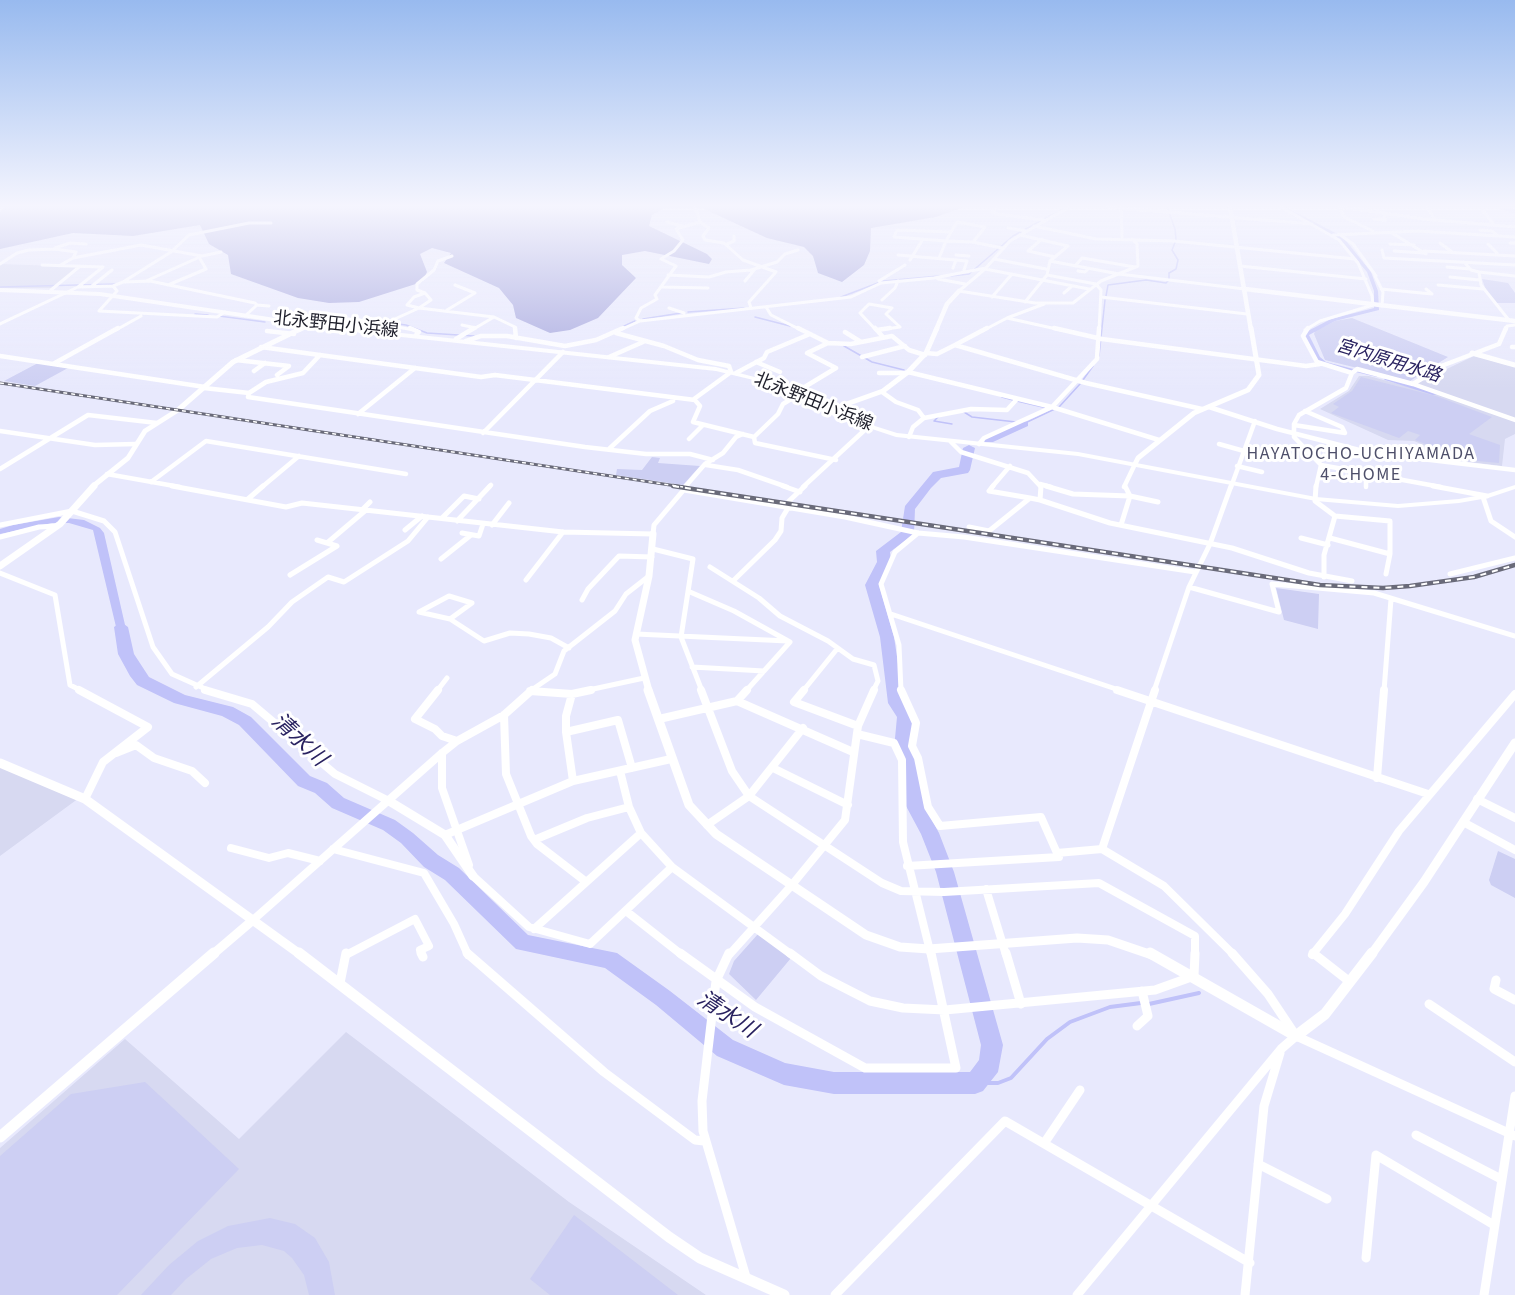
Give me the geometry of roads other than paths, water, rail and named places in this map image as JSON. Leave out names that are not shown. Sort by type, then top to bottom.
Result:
[{"type":"main road","name":"北永野田小浜線","points":[[0,290],[55,288],[111,295],[221,315],[544,347],[563,352],[691,366],[734,373],[795,395],[827,411],[868,427],[909,437],[1060,451],[1316,499],[1398,506],[1486,497],[1515,488]]},
{"type":"street","points":[[55,288],[78,267]]},
{"type":"street","points":[[0,324],[80,286],[102,267]]},
{"type":"street","points":[[80,286],[114,286],[147,267]]},
{"type":"street","points":[[146,281],[177,267]]},
{"type":"street","points":[[168,285],[205,267]]},
{"type":"street","points":[[388,322],[419,308],[432,298],[417,290],[419,282],[435,267]]},
{"type":"street","points":[[640,321],[636,318],[642,308],[657,299],[655,295],[667,282],[668,275],[675,267]]},
{"type":"street","points":[[668,275],[713,276],[759,267]]},
{"type":"street","points":[[751,308],[749,302],[776,272],[765,267]]},
{"type":"street","points":[[881,283],[879,281],[901,267]]},
{"type":"street","points":[[1039,267],[1047,269],[1047,275]]},
{"type":"street","points":[[1081,267],[1382,306],[1508,319]]},
{"type":"street","points":[[959,291],[1044,304],[1073,303],[1096,284],[1134,267]]},
{"type":"street","points":[[1130,496],[1124,487],[1138,458],[1178,424],[1202,409],[1240,394],[1254,384],[1260,375],[1247,314],[1240,267]]},
{"type":"street","points":[[1258,267],[1376,276]]},
{"type":"street","points":[[1360,267],[1365,276],[1373,304]]},
{"type":"street","points":[[1370,267],[1382,289],[1382,306]]},
{"type":"street","points":[[1459,267],[1515,276]]},
{"type":"street","points":[[746,281],[756,269]]},
{"type":"street","points":[[827,411],[882,392],[908,373],[926,354],[948,304],[965,284],[985,269]]},
{"type":"street","points":[[461,338],[517,337],[544,347],[576,344],[616,333],[640,321],[685,314],[851,297],[881,283],[934,278],[964,270],[985,269],[1089,289]]},
{"type":"street","points":[[1078,271],[1085,273],[1088,269]]},
{"type":"street","points":[[94,285],[112,270]]},
{"type":"street","points":[[1479,272],[1481,275],[1479,280],[1483,289],[1508,319],[1515,323]]},
{"type":"street","points":[[992,297],[1012,274]]},
{"type":"street","points":[[979,444],[984,438],[1055,408],[1096,359],[1101,290],[1096,284],[1047,275],[1041,279],[1025,302]]},
{"type":"street","points":[[1450,277],[1479,280]]},
{"type":"street","points":[[934,278],[965,284]]},
{"type":"street","points":[[122,283],[146,281],[269,306]]},
{"type":"street","points":[[882,300],[895,288],[898,281]]},
{"type":"street","points":[[447,311],[475,293],[455,285]]},
{"type":"street","points":[[1438,285],[1483,289]]},
{"type":"street","points":[[114,286],[117,289],[99,311],[141,316],[221,315]]},
{"type":"street","points":[[1064,293],[1072,286]]},
{"type":"street","points":[[662,287],[708,288]]},
{"type":"street","points":[[1382,289],[1432,294],[1426,289]]},
{"type":"street","points":[[425,293],[414,297],[407,305],[494,316],[515,327],[517,337]]},
{"type":"street","points":[[1101,297],[1247,314]]},
{"type":"street","points":[[877,330],[900,327],[886,314],[891,308],[869,304],[860,313],[883,337]]},
{"type":"street","points":[[754,437],[774,418],[783,404],[836,368],[807,354],[827,344],[861,342],[883,337],[897,338],[905,346],[926,354],[937,354],[1007,318],[1044,304]]},
{"type":"street","points":[[1321,364],[1314,358],[1303,336],[1305,330],[1320,321],[1373,304]]},
{"type":"street","points":[[245,316],[257,305]]},
{"type":"street","points":[[766,307],[771,315],[827,344]]},
{"type":"street","points":[[669,308],[685,314]]},
{"type":"street","points":[[52,364],[141,316]]},
{"type":"street","points":[[461,338],[494,316]]},
{"type":"street","points":[[0,566],[59,525],[107,474],[128,458],[145,431],[178,410],[236,360],[294,334],[320,318],[388,322],[412,328],[419,332],[416,335]]},
{"type":"street","points":[[1007,318],[1099,339],[1306,366],[1321,364],[1352,373]]},
{"type":"street","points":[[1413,384],[1444,365],[1499,344],[1507,326],[1515,323]]},
{"type":"street","points":[[462,325],[476,328]]},
{"type":"street","points":[[267,331],[294,334]]},
{"type":"street","points":[[845,332],[861,342]]},
{"type":"street","points":[[616,333],[664,346],[698,360],[729,366],[734,373]]},
{"type":"street","points":[[261,347],[481,377],[495,375],[676,400],[695,400],[734,373],[756,362],[767,352],[810,334]]},
{"type":"street","points":[[609,357],[643,342]]},
{"type":"street","points":[[955,345],[1086,383],[1202,409]]},
{"type":"street","points":[[862,357],[905,346]]},
{"type":"street","points":[[761,349],[767,352]]},
{"type":"street","points":[[483,433],[563,352]]},
{"type":"street","points":[[1472,353],[1515,365]]},
{"type":"street","points":[[0,357],[249,393],[266,382],[303,373],[320,355]]},
{"type":"street","points":[[236,360],[289,366],[277,375]]},
{"type":"street","points":[[691,366],[698,360]]},
{"type":"street","points":[[756,362],[780,372]]},
{"type":"street","points":[[254,371],[265,363]]},
{"type":"street","points":[[358,414],[415,368]]},
{"type":"street","points":[[1515,420],[1413,384],[1357,369],[1352,373],[1353,376],[1346,388],[1299,415],[1294,425],[1294,433],[1308,454],[1321,465],[1356,469],[1366,474],[1486,497],[1491,521],[1515,537]]},
{"type":"street","points":[[879,373],[908,373],[1055,408],[1159,440]]},
{"type":"street","points":[[882,392],[896,402],[918,410],[924,418]]},
{"type":"street","points":[[249,393],[248,397],[483,433],[646,454],[690,454],[713,460]]},
{"type":"street","points":[[909,437],[913,427],[924,418],[971,409],[1007,410],[1017,399]]},
{"type":"street","points":[[610,448],[650,411],[676,400]]},
{"type":"street","points":[[695,400],[700,406],[693,422],[754,437]]},
{"type":"street","points":[[1209,407],[1371,453],[1515,470]]},
{"type":"street","points":[[1294,425],[1346,433],[1342,427],[1305,411]]},
{"type":"street","points":[[0,469],[88,415],[157,423]]},
{"type":"street","points":[[1102,849],[1189,587],[1210,544],[1255,421]]},
{"type":"street","points":[[689,439],[703,425]]},
{"type":"street","points":[[789,501],[836,460],[868,427]]},
{"type":"street","points":[[0,431],[49,440],[103,446],[136,444]]},
{"type":"street","points":[[742,434],[736,437],[723,453],[705,465],[654,525],[653,553],[636,634],[644,678],[685,798],[706,826],[791,886],[874,939],[905,948],[929,949],[1077,938],[1108,940],[1141,949],[1194,976],[1296,1036],[1513,1135]]},
{"type":"street","points":[[754,437],[756,443],[836,460]]},
{"type":"street","points":[[151,482],[206,441],[406,474]]},
{"type":"street","points":[[951,442],[961,452],[1028,473],[1040,484],[1081,495],[1130,496],[1158,502]]},
{"type":"street","points":[[1219,444],[1244,451]]},
{"type":"street","points":[[248,499],[299,456]]},
{"type":"street","points":[[705,465],[738,470],[800,492]]},
{"type":"street","points":[[1321,465],[1317,476],[1317,505],[1335,516],[1389,521],[1392,524],[1386,574]]},
{"type":"street","points":[[1010,466],[989,491],[1040,500],[1121,525],[1210,544],[1324,577],[1353,581]]},
{"type":"street","points":[[1237,466],[1262,472]]},
{"type":"street","points":[[107,474],[286,507],[302,503],[563,532],[654,534]]},
{"type":"street","points":[[1366,474],[1366,487]]},
{"type":"street","points":[[458,521],[490,484]]},
{"type":"street","points":[[1040,484],[1042,491],[1040,500]]},
{"type":"street","points":[[684,490],[918,533],[1018,545],[1195,572]]},
{"type":"street","points":[[442,518],[464,496],[479,499]]},
{"type":"street","points":[[1121,525],[1130,496]]},
{"type":"street","points":[[969,527],[988,531],[1030,498]]},
{"type":"street","points":[[327,543],[370,502]]},
{"type":"street","points":[[492,525],[509,503]]},
{"type":"street","points":[[733,581],[775,540],[781,531],[782,518],[788,508]]},
{"type":"street","points":[[0,525],[71,512],[104,521],[115,532],[153,647],[172,674],[196,687],[252,704],[335,774],[389,801],[445,835],[473,876],[534,930],[590,944],[672,867]]},
{"type":"street","points":[[1324,577],[1324,555],[1335,516]]},
{"type":"street","points":[[196,687],[260,635],[292,602],[328,577],[344,582],[408,541],[425,517]]},
{"type":"street","points":[[405,530],[425,517]]},
{"type":"street","points":[[462,533],[479,536],[483,524]]},
{"type":"street","points":[[0,537],[39,527],[59,525]]},
{"type":"street","points":[[526,580],[563,532]]},
{"type":"street","points":[[908,866],[1059,857],[1041,817],[940,826],[928,807],[918,758],[912,746],[915,721],[901,694],[899,645],[881,584],[897,549],[918,533]]},
{"type":"street","points":[[441,559],[471,535]]},
{"type":"street","points":[[1301,538],[1328,545]]},
{"type":"street","points":[[1330,538],[1390,554]]},
{"type":"street","points":[[290,576],[337,546],[317,540]]},
{"type":"street","points":[[582,600],[588,589],[619,556],[653,553],[693,559],[690,592],[681,637],[732,771],[749,796],[886,885],[914,893],[1099,883],[1195,936],[1194,976]]},
{"type":"street","points":[[1450,574],[1515,558]]},
{"type":"street","points":[[710,567],[780,616],[857,661],[874,665],[878,681],[857,730],[845,820],[826,846],[726,957],[716,981],[702,1101],[704,1141],[747,1277]]},
{"type":"street","points":[[0,573],[55,595],[70,686],[148,727],[107,756],[85,799]]},
{"type":"street","points":[[0,1137],[253,920],[442,753],[457,741],[504,715],[530,691],[557,672],[564,651],[615,611],[626,594],[649,576]]},
{"type":"street","points":[[1189,587],[1279,612],[1272,584],[1374,593],[1515,636]]},
{"type":"street","points":[[690,592],[734,611],[790,642]]},
{"type":"street","points":[[450,619],[472,603],[449,596],[419,612],[450,619],[484,641],[510,633],[529,634],[551,638],[569,648]]},
{"type":"street","points":[[1377,778],[1391,599]]},
{"type":"street","points":[[891,614],[1428,794]]},
{"type":"street","points":[[636,634],[790,642]]},
{"type":"street","points":[[659,718],[737,701],[790,642]]},
{"type":"street","points":[[626,911],[716,981],[755,1007],[865,1068],[956,1068],[945,1010],[903,842],[902,760],[894,743],[857,730],[794,702],[837,649]]},
{"type":"street","points":[[692,667],[764,671]]},
{"type":"street","points":[[447,678],[415,719],[442,736],[457,741]]},
{"type":"street","points":[[530,691],[572,694],[644,678]]},
{"type":"street","points":[[572,694],[566,716],[566,732],[573,781]]},
{"type":"street","points":[[1351,983],[1312,956],[1345,914],[1399,831],[1515,694]]},
{"type":"street","points":[[737,701],[803,728],[853,752]]},
{"type":"street","points":[[504,715],[506,774],[534,840],[585,881]]},
{"type":"street","points":[[566,732],[618,720],[632,768]]},
{"type":"street","points":[[706,826],[749,796],[803,728]]},
{"type":"street","points":[[1077,1295],[1281,1049],[1325,1014],[1351,983],[1424,882],[1515,743]]},
{"type":"street","points":[[107,756],[136,745],[154,758],[192,771],[205,783]]},
{"type":"street","points":[[442,753],[442,788],[473,876]]},
{"type":"street","points":[[445,835],[573,781],[671,759]]},
{"type":"street","points":[[0,763],[85,799],[340,983],[669,1237],[700,1258],[784,1295]]},
{"type":"street","points":[[772,768],[848,805]]},
{"type":"street","points":[[620,771],[629,807],[641,833],[672,867],[821,976],[856,995],[895,1007],[945,1010],[1142,994],[1194,976]]},
{"type":"street","points":[[1477,799],[1515,818]]},
{"type":"street","points":[[534,840],[587,818],[629,807]]},
{"type":"street","points":[[1463,822],[1515,850]]},
{"type":"street","points":[[534,930],[585,881],[641,833]]},
{"type":"street","points":[[231,848],[269,858],[288,853],[320,861]]},
{"type":"street","points":[[333,849],[424,873],[454,924],[469,957],[604,1072],[695,1140],[704,1141]]},
{"type":"street","points":[[1057,853],[1102,849],[1164,886],[1240,961],[1268,994],[1296,1036]]},
{"type":"street","points":[[986,889],[1021,1004]]},
{"type":"street","points":[[340,983],[346,953],[415,919],[429,946],[420,950],[423,957]]},
{"type":"street","points":[[1496,980],[1494,989],[1515,1000]]},
{"type":"street","points":[[1137,1026],[1148,1016],[1142,994]]},
{"type":"street","points":[[1429,1004],[1515,1062]]},
{"type":"street","points":[[1245,1295],[1264,1106],[1281,1049]]},
{"type":"street","points":[[1045,1142],[1080,1090]]},
{"type":"street","points":[[1484,1295],[1501,1179],[1513,1135],[1515,1096]]},
{"type":"street","points":[[835,1295],[1005,1121],[1045,1142],[1250,1263]]},
{"type":"street","points":[[1416,1135],[1501,1179]]},
{"type":"street","points":[[1366,1258],[1376,1155],[1494,1225]]},
{"type":"street","points":[[1258,1164],[1327,1199]]},
{"type":"waterway","points":[[951,276],[969,274],[977,267]]},
{"type":"waterway","points":[[1106,296],[1108,285],[1146,280],[1166,283],[1169,280],[1169,273],[1176,267]]},
{"type":"waterway","name":"宮内原用水路","points":[[1365,267],[1376,291],[1377,309],[1333,320],[1306,334],[1318,358],[1324,363],[1375,376]]},
{"type":"waterway","points":[[841,297],[883,281],[939,276]]},
{"type":"waterway","points":[[0,287],[115,284]]},
{"type":"waterway","points":[[1099,356],[1105,300]]},
{"type":"waterway","points":[[688,312],[744,308]]},
{"type":"waterway","points":[[643,319],[681,313]]},
{"type":"waterway","points":[[195,314],[208,315]]},
{"type":"waterway","points":[[219,316],[265,322]]},
{"type":"waterway","points":[[287,318],[320,317]]},
{"type":"waterway","points":[[755,317],[790,326]]},
{"type":"waterway","points":[[368,320],[406,325],[427,333],[474,336]]},
{"type":"waterway","points":[[622,327],[635,321]]},
{"type":"waterway","points":[[844,346],[872,362],[904,370]]},
{"type":"waterway","points":[[1083,380],[1093,366]]},
{"type":"waterway","name":"宮内原用水路","points":[[1387,379],[1435,394]]},
{"type":"waterway","points":[[1023,424],[1059,407],[1080,384]]},
{"type":"waterway","points":[[1002,397],[1013,400]]},
{"type":"waterway","points":[[1017,401],[1047,408]]},
{"type":"waterway","points":[[964,412],[972,417],[1016,422]]},
{"type":"waterway","points":[[938,417],[934,421],[952,424]]},
{"type":"waterway","name":"清水川","points":[[989,440],[1024,424]]},
{"type":"waterway","name":"清水川","points":[[121,627],[126,654],[135,672],[143,681],[180,699],[227,711],[245,721],[304,781],[321,788],[338,803],[389,825],[407,838],[431,861],[452,874],[523,943],[610,960],[663,998],[725,1048],[784,1074],[834,1083],[975,1083],[990,1064],[992,1045],[945,872],[930,833],[915,806],[908,759],[902,749],[905,716],[896,703],[887,637],[872,585],[884,562],[883,551],[907,534],[909,509],[937,475],[964,470],[969,448]]},
{"type":"waterway","points":[[1149,1004],[1199,993]]},
{"type":"waterway","points":[[975,1083],[998,1083],[1011,1078],[1047,1039],[1070,1022],[1110,1007],[1141,1003]]},
{"type":"railway","points":[[0,383],[683,487]]},
{"type":"railway","points":[[673,486],[1320,585],[1383,588],[1410,586],[1474,577],[1515,565]]},
{"type":"district","name":"HAYATOCHO-UCHIYAMADA 4-CHOME","points":[[1361,465]]}]
